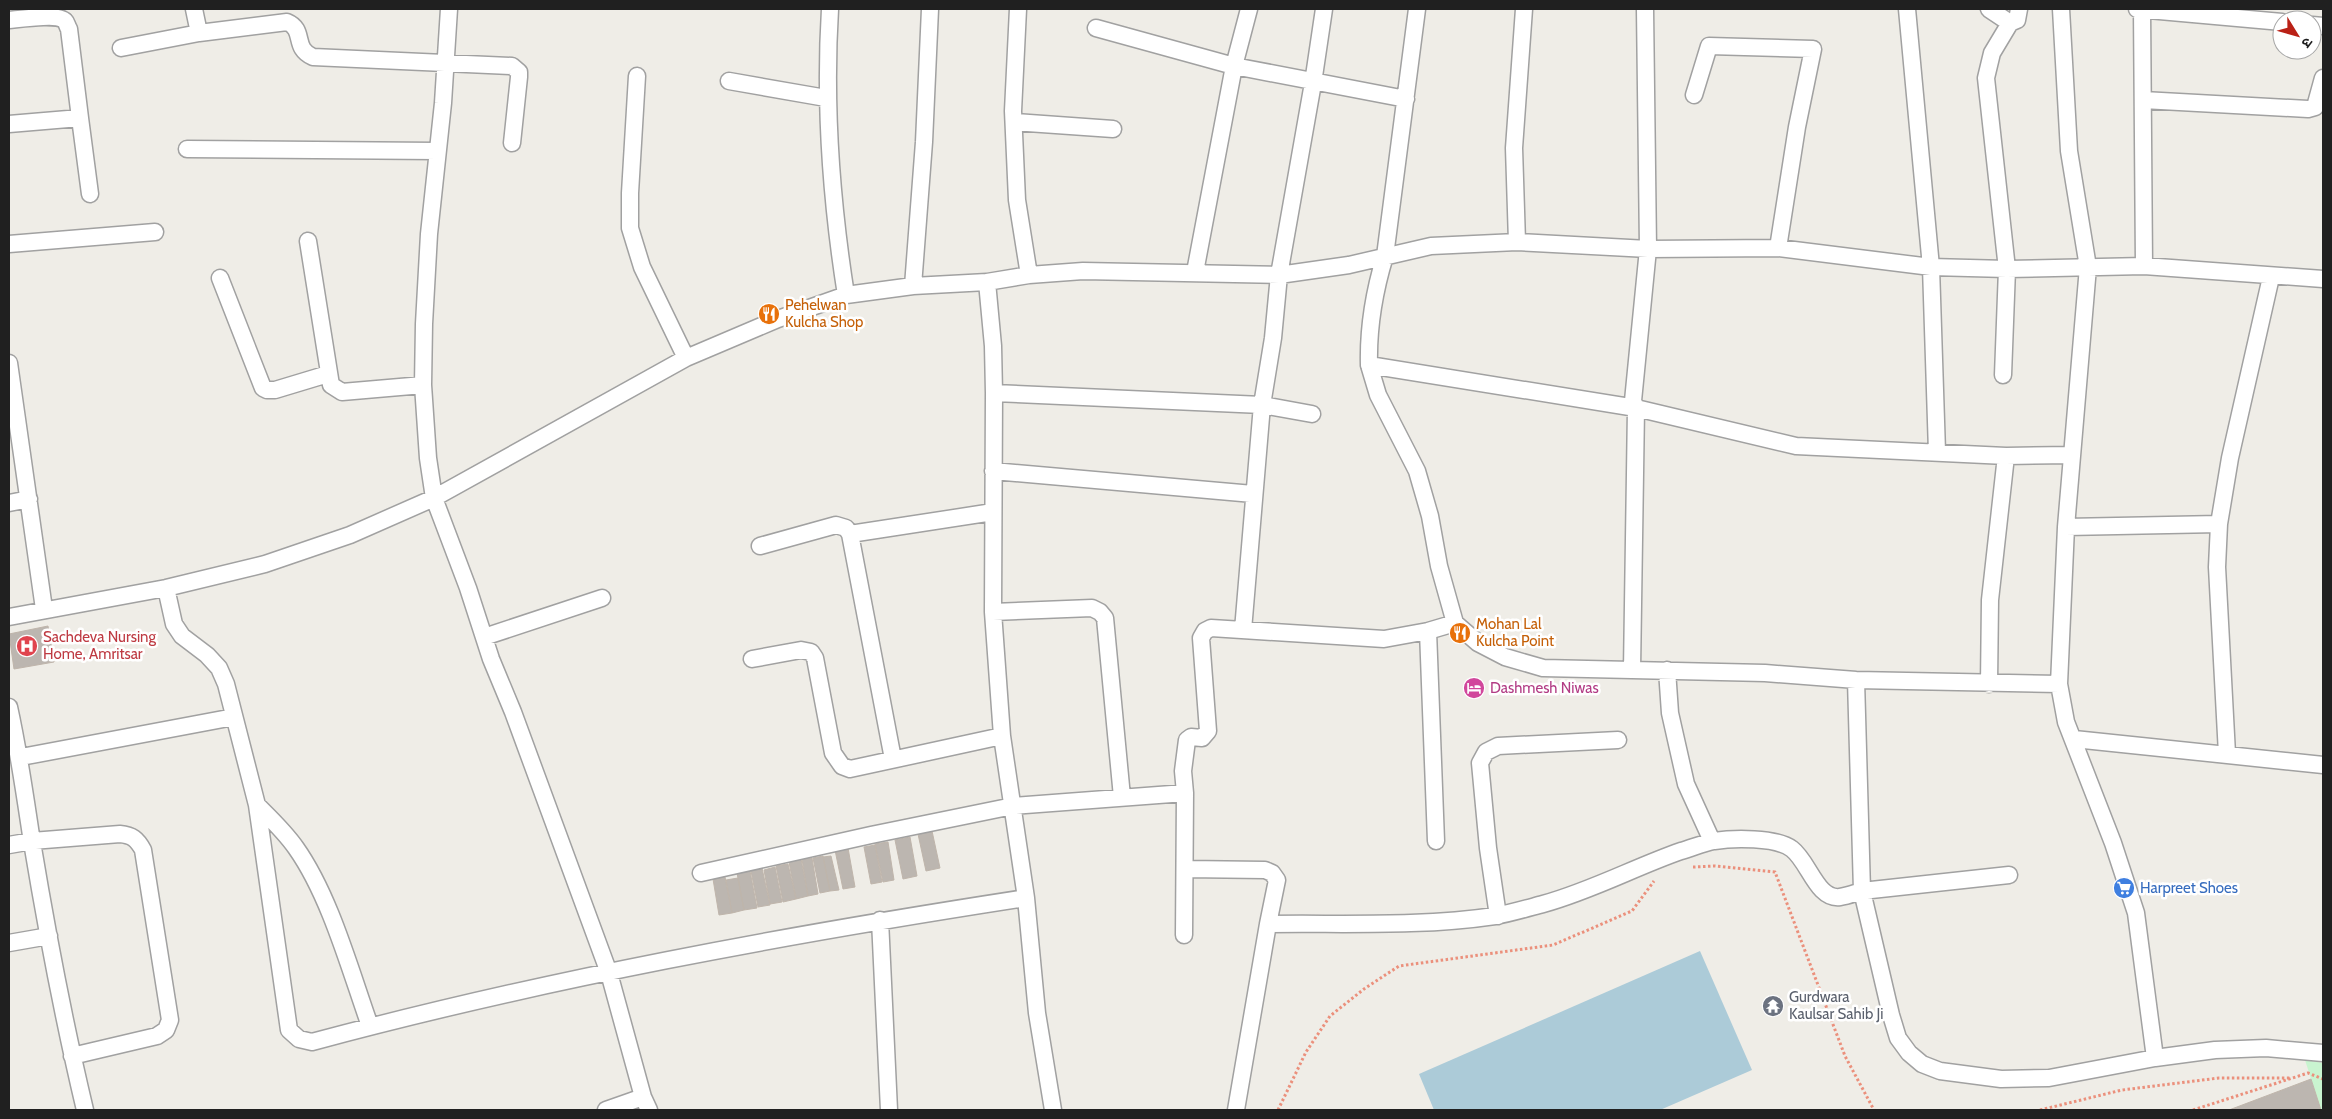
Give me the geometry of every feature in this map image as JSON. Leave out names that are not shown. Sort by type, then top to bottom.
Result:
[{"type":"street","points":[[194,9],[199,33]]},
{"type":"street","points":[[449,9],[446,64],[429,234],[424,324],[423,386],[428,458],[434,498],[609,973],[646,1104],[606,1110]]},
{"type":"street","points":[[830,9],[826,98],[831,184],[846,295]]},
{"type":"street","points":[[914,286],[924,142],[930,9]]},
{"type":"street","points":[[1018,9],[1014,122],[1017,200],[1029,275]]},
{"type":"street","points":[[1196,272],[1234,66],[1249,9]]},
{"type":"street","points":[[1243,630],[1262,405],[1273,338],[1279,275],[1324,9]]},
{"type":"street","points":[[1417,9],[1385,256],[1375,290],[1368,339],[1368,365],[1378,395],[1416,471],[1430,516],[1439,566],[1455,623],[1478,643],[1505,657],[1543,668],[1765,673],[1856,680],[2059,684]]},
{"type":"street","points":[[1517,242],[1514,148],[1524,9]]},
{"type":"street","points":[[1632,670],[1636,408],[1633,401],[1648,250],[1645,9]]},
{"type":"street","points":[[1907,9],[1931,267],[1937,452]]},
{"type":"street","points":[[1989,9],[2010,23]]},
{"type":"street","points":[[2003,375],[2007,268],[1986,78],[1992,53],[2010,23],[2014,23],[2017,20],[2019,9]]},
{"type":"street","points":[[2061,9],[2069,151],[2088,267],[2066,527],[2059,684],[2062,708],[2113,843],[2136,913],[2156,1058]]},
{"type":"street","points":[[2137,9],[2272,21]]},
{"type":"street","points":[[2142,9],[2144,266]]},
{"type":"street","points":[[9,20],[49,17],[65,21],[68,29],[90,194]]},
{"type":"street","points":[[121,48],[199,33],[287,22],[294,24],[298,29],[301,48],[305,54],[313,57],[512,66],[516,68],[519,77],[512,143]]},
{"type":"street","points":[[1096,28],[1234,66],[1313,83],[1406,99]]},
{"type":"street","points":[[1694,95],[1709,46],[1812,49],[1797,127],[1778,248]]},
{"type":"street","points":[[636,76],[630,228],[642,267],[686,358]]},
{"type":"street","points":[[2143,100],[2308,110],[2314,107],[2317,102],[2323,78]]},
{"type":"street","points":[[729,82],[826,98]]},
{"type":"street","points":[[9,124],[80,118]]},
{"type":"street","points":[[1014,122],[1113,129]]},
{"type":"street","points":[[187,149],[437,151]]},
{"type":"street","points":[[9,244],[155,232]]},
{"type":"street","points":[[308,241],[331,385],[342,392],[423,386]]},
{"type":"street","points":[[9,617],[44,609],[166,588],[265,564],[350,535],[434,498],[686,358],[778,319],[846,295],[914,286],[987,282],[1029,275],[1083,271],[1279,275],[1350,265],[1431,246],[1517,242],[1648,250],[1778,248],[1931,267],[2144,266],[2271,277],[2323,279]]},
{"type":"street","points":[[2223,754],[2227,754],[2217,566],[2219,524],[2230,458],[2271,277]]},
{"type":"street","points":[[220,278],[263,388],[275,390],[328,374]]},
{"type":"street","points":[[987,282],[993,346],[994,393],[992,612],[1002,736],[1026,898],[1037,1013],[1053,1110]]},
{"type":"street","points":[[9,363],[44,609]]},
{"type":"street","points":[[1368,365],[1636,408],[1796,446],[2006,456],[2072,455]]},
{"type":"street","points":[[994,393],[1262,405],[1312,414]]},
{"type":"street","points":[[1989,684],[1990,600],[2006,456]]},
{"type":"street","points":[[993,471],[1253,494]]},
{"type":"street","points":[[9,503],[29,499]]},
{"type":"street","points":[[850,534],[993,512]]},
{"type":"street","points":[[2066,527],[2219,524]]},
{"type":"street","points":[[760,546],[836,525],[846,528],[850,534],[893,760]]},
{"type":"street","points":[[166,588],[174,624],[182,636],[207,655],[219,668],[226,684],[257,805],[289,1030],[299,1039],[312,1042],[370,1026],[513,992],[880,920],[1026,898]]},
{"type":"street","points":[[484,637],[602,598]]},
{"type":"street","points":[[992,612],[1092,608],[1100,612],[1105,618],[1122,797]]},
{"type":"street","points":[[1184,936],[1186,869],[1183,771],[1187,740],[1191,737],[1202,738],[1208,731],[1201,638],[1205,632],[1211,628],[1384,639],[1428,631],[1455,623]]},
{"type":"street","points":[[1428,631],[1436,841]]},
{"type":"street","points":[[752,658],[801,650],[811,652],[815,658],[832,753],[837,762],[850,769],[1002,736]]},
{"type":"street","points":[[1668,670],[1670,713],[1684,776],[1712,841]]},
{"type":"street","points":[[1856,680],[1862,891],[1898,1038],[1909,1053],[1922,1064],[1940,1071],[2001,1079],[2048,1078],[2156,1058],[2215,1050],[2266,1048],[2323,1053]]},
{"type":"street","points":[[9,707],[20,757],[32,841],[49,936],[72,1056],[85,1110]]},
{"type":"street","points":[[20,757],[234,717]]},
{"type":"street","points":[[2074,739],[2323,764]]},
{"type":"street","points":[[1498,916],[1488,848],[1480,762],[1486,752],[1498,746],[1618,740]]},
{"type":"street","points":[[701,873],[1013,806],[1185,793]]},
{"type":"street","points":[[257,805],[296,848],[312,876],[328,911],[370,1026]]},
{"type":"street","points":[[9,845],[32,841],[120,834],[130,835],[138,841],[143,850],[170,1020],[166,1030],[157,1036],[72,1056]]},
{"type":"street","points":[[1268,924],[1444,922],[1498,916],[1546,903],[1610,880],[1664,857],[1712,841],[1738,839],[1775,842],[1790,848],[1804,860],[1818,887],[1828,895],[1839,897],[1862,891],[2009,875]]},
{"type":"street","points":[[1186,869],[1264,870],[1272,873],[1277,880],[1236,1110]]},
{"type":"street","points":[[880,920],[889,1110]]},
{"type":"street","points":[[9,943],[49,936]]},
{"type":"path","points":[[1686,868],[1715,866],[1775,872],[1846,1056],[1874,1110]]},
{"type":"path","points":[[1278,1110],[1306,1052],[1330,1016],[1399,966],[1553,945],[1632,911],[1658,875]]},
{"type":"path","points":[[2192,1110],[2308,1073],[2323,1078]]},
{"type":"path","points":[[2040,1110],[2122,1090],[2161,1085],[2219,1078],[2291,1078]]},
{"type":"green space","points":[[2305,1060],[2323,1063],[2323,1110],[2321,1110]]},
{"type":"water","points":[[1700,951],[1752,1070],[1660,1110],[1434,1110],[1419,1074]]},
{"type":"building","points":[[48,626],[54,662],[14,669],[9,634]]},
{"type":"building","points":[[932,831],[940,868],[926,871],[918,834]]},
{"type":"building","points":[[910,837],[917,876],[903,879],[895,840]]},
{"type":"building","points":[[888,842],[894,880],[883,882],[875,844]]},
{"type":"building","points":[[875,845],[882,882],[871,884],[864,847]]},
{"type":"building","points":[[848,848],[855,887],[843,889],[835,850]]},
{"type":"building","points":[[823,856],[830,891],[820,893],[813,858]]},
{"type":"building","points":[[831,856],[839,890],[830,891],[823,857]]},
{"type":"building","points":[[812,858],[818,894],[808,896],[802,859]]},
{"type":"building","points":[[801,859],[808,896],[796,899],[789,862]]},
{"type":"building","points":[[788,864],[796,899],[783,902],[776,866]]},
{"type":"building","points":[[775,867],[782,902],[770,904],[764,870]]},
{"type":"building","points":[[762,868],[770,905],[758,907],[751,871]]},
{"type":"building","points":[[750,871],[757,908],[744,910],[737,873]]},
{"type":"building","points":[[725,877],[732,913],[719,915],[713,879]]},
{"type":"building","points":[[738,878],[744,910],[732,913],[726,880]]},
{"type":"building","points":[[2311,1079],[2321,1110],[2229,1110]]},
{"type":"place","name":"Pehelwan Kulcha Shop","points":[[769,314]]},
{"type":"place","name":"Mohan Lal Kulcha Point","points":[[1460,633]]},
{"type":"place","name":"Sachdeva Nursing Home, Amritsar","points":[[27,646]]},
{"type":"place","name":"Dashmesh Niwas","points":[[1474,688]]},
{"type":"place","name":"Harpreet Shoes","points":[[2124,888]]},
{"type":"place","name":"Gurdwara Kaulsar Sahib Ji","points":[[1773,1006]]}]
